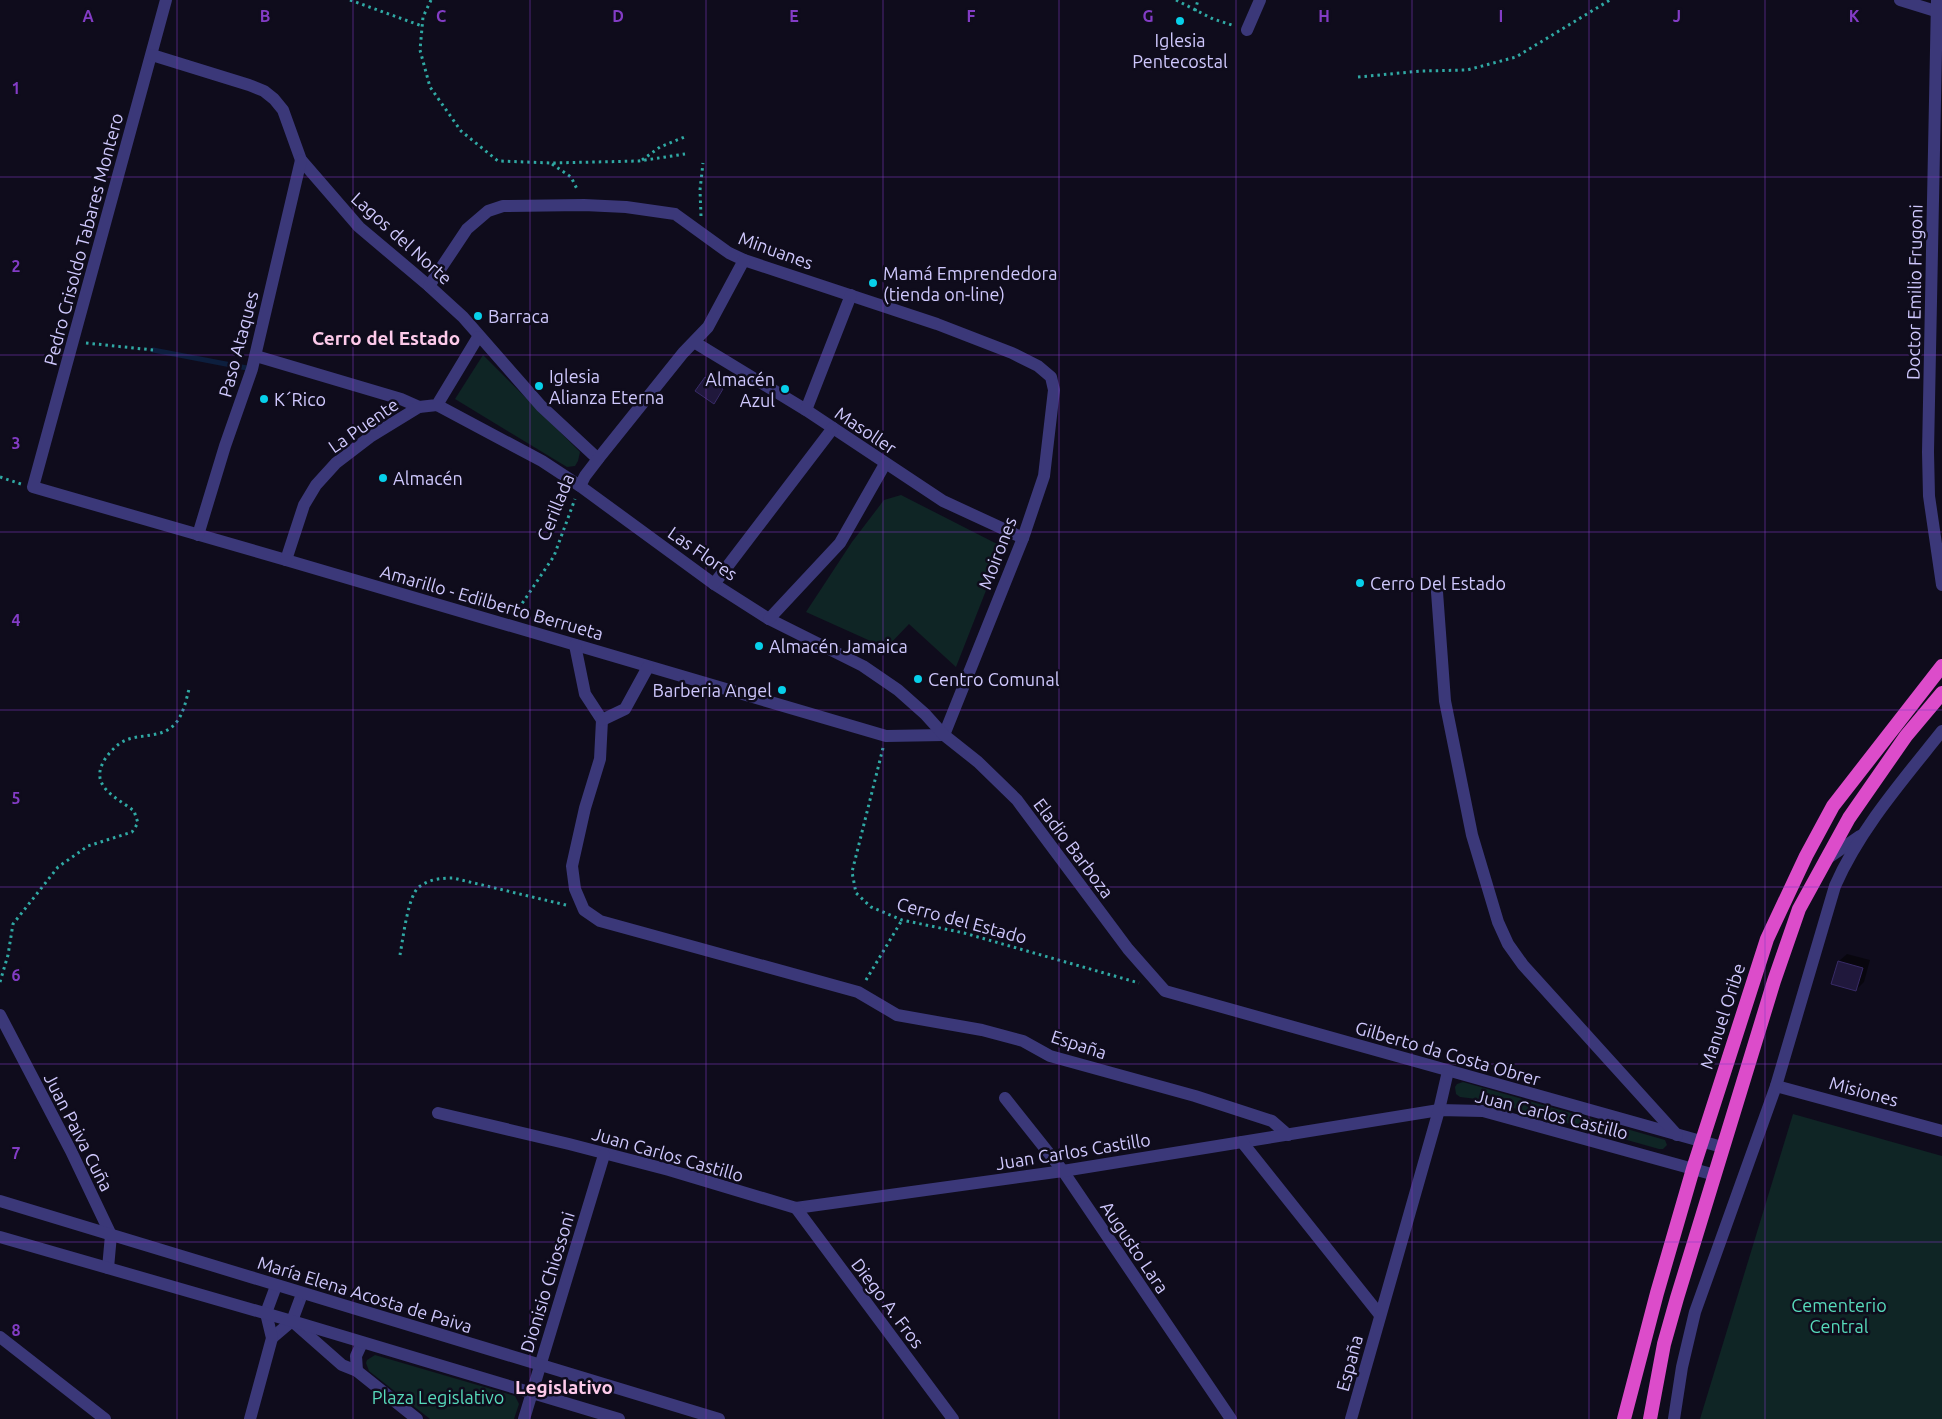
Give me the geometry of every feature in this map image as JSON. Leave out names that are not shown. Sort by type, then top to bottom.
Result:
[{"type":"highway","name":"Manuel Oribe","points":[[1624,1419],[1657,1293],[1701,1142],[1765,946],[1783,903],[1833,806],[1942,666]]},
{"type":"highway","points":[[1650,1419],[1664,1344],[1722,1147],[1774,981],[1800,909],[1849,818],[1906,736],[1942,693]]},
{"type":"street","name":"Pedro Crisoldo Tabares Montero","points":[[33,487],[166,0]]},
{"type":"street","points":[[1247,30],[1260,0]]},
{"type":"street","points":[[1900,0],[1939,8]]},
{"type":"street","name":"Doctor Emilio Frugoni","points":[[1939,8],[1928,452],[1929,496],[1942,585]]},
{"type":"street","name":"Lagos del Norte","points":[[152,55],[249,84],[264,91],[274,99],[283,110],[301,160],[359,227],[463,317],[478,337],[541,406],[598,459]]},
{"type":"street","name":"Paso Ataques","points":[[198,535],[256,356],[301,160]]},
{"type":"street","name":"Minuanes","points":[[429,286],[467,229],[488,212],[503,206],[626,206],[675,214],[730,253],[744,260],[937,324],[1012,353],[1038,366],[1051,377]]},
{"type":"street","name":"Cerillada","points":[[580,486],[598,459],[683,353],[708,327],[744,260]]},
{"type":"street","points":[[806,410],[851,295]]},
{"type":"street","points":[[437,405],[478,337]]},
{"type":"street","name":"Masoller","points":[[694,342],[806,410],[943,501],[1022,538]]},
{"type":"street","points":[[256,356],[400,399],[419,407]]},
{"type":"street","name":"Moirones","points":[[944,735],[1022,538],[1044,476],[1054,390],[1051,377]]},
{"type":"street","name":"La Puente","points":[[286,560],[304,505],[336,463],[370,437],[419,407],[437,405]]},
{"type":"street","name":"Las Flores","points":[[437,405],[542,462],[580,486],[714,584],[769,619],[863,666],[898,690],[925,714],[944,735]]},
{"type":"street","points":[[714,584],[833,428]]},
{"type":"street","points":[[769,619],[840,543],[885,464]]},
{"type":"street","name":"Amarillo - Edilberto Berrueta","points":[[33,487],[886,736],[944,735]]},
{"type":"street","points":[[1437,592],[1445,701],[1472,835],[1498,922],[1508,944],[1523,965],[1677,1135]]},
{"type":"street","points":[[575,645],[585,694],[602,720],[600,759],[585,808],[572,866],[575,890],[584,910]]},
{"type":"street","points":[[602,720],[625,709],[648,667]]},
{"type":"street","points":[[1674,1419],[1682,1367],[1696,1312],[1776,1086],[1835,886],[1845,864],[1864,833],[1942,731]]},
{"type":"street","name":"Eladio Barboza","points":[[944,735],[978,762],[1017,800],[1128,949],[1165,991]]},
{"type":"street","points":[[1825,860],[1864,833]]},
{"type":"street","name":"España","points":[[584,910],[600,921],[858,992],[897,1015],[982,1030],[1023,1041],[1050,1056],[1195,1096],[1272,1121],[1288,1135]]},
{"type":"street","name":"Gilberto da Costa Obrer","points":[[1165,991],[1722,1147]]},
{"type":"street","name":"Juan Paiva Cuña","points":[[0,1015],[71,1151],[111,1235]]},
{"type":"street","name":"España","points":[[1352,1419],[1439,1110],[1448,1071]]},
{"type":"street","name":"Misiones","points":[[1776,1086],[1942,1131]]},
{"type":"street","name":"Augusto Lara","points":[[1005,1098],[1062,1171],[1231,1419]]},
{"type":"street","name":"Juan Carlos Castillo","points":[[438,1113],[669,1170],[796,1208],[1062,1171],[1439,1110],[1483,1111],[1715,1175]]},
{"type":"street","points":[[1242,1142],[1380,1315]]},
{"type":"street","name":"Dionisio Chiossoni","points":[[524,1419],[604,1155]]},
{"type":"street","name":"María Elena Acosta de Paiva","points":[[0,1201],[719,1419]]},
{"type":"street","name":"Diego A. Fros","points":[[796,1208],[953,1419]]},
{"type":"street","points":[[108,1268],[111,1235]]},
{"type":"street","points":[[0,1237],[266,1313],[619,1419]]},
{"type":"street","points":[[250,1419],[272,1338],[266,1313],[276,1286]]},
{"type":"street","points":[[272,1338],[292,1321],[302,1294]]},
{"type":"street","points":[[292,1321],[342,1365],[357,1370],[417,1419]]},
{"type":"street","points":[[0,1337],[105,1419]]},
{"type":"street","points":[[357,1370],[356,1356],[362,1343]]},
{"type":"path","points":[[350,0],[422,26]]},
{"type":"path","points":[[431,0],[423,17],[420,50],[430,87],[461,131],[498,160],[552,163],[639,161],[685,154]]},
{"type":"path","points":[[1176,0],[1212,19],[1247,30]]},
{"type":"path","points":[[1195,11],[1198,0]]},
{"type":"path","points":[[1358,76],[1420,71],[1468,70],[1516,57],[1610,0]]},
{"type":"path","points":[[639,161],[660,147],[687,136]]},
{"type":"path","points":[[552,163],[571,177],[584,205]]},
{"type":"path","points":[[702,163],[701,216],[708,238]]},
{"type":"path","points":[[73,342],[153,350]]},
{"type":"path","points":[[0,477],[33,487]]},
{"type":"path","name":"Cerillada","points":[[507,625],[554,556],[580,486]]},
{"type":"path","points":[[0,982],[8,955],[13,924],[58,867],[88,846],[132,832],[138,823],[134,811],[108,793],[100,782],[101,765],[110,752],[124,741],[160,735],[174,725],[182,712],[189,689]]},
{"type":"path","name":"Cerro del Estado","points":[[886,736],[852,872],[856,894],[872,907],[902,920],[964,933],[1165,991]]},
{"type":"path","points":[[400,954],[412,896],[419,887],[438,878],[453,878],[584,910]]},
{"type":"path","points":[[858,992],[902,920]]},
{"type":"green space","points":[[483,355],[580,452],[575,466],[567,467],[455,399]]},
{"type":"green space","points":[[901,495],[1003,547],[956,667],[909,624],[886,648],[806,612],[852,542],[884,500]]},
{"type":"green space","points":[[1463,1082],[1665,1140],[1667,1145],[1663,1149],[1659,1149],[1485,1100],[1460,1097],[1456,1094],[1455,1087]]},
{"type":"green space","name":"Cementerio Central","points":[[1793,1114],[1942,1156],[1942,1419],[1700,1419]]},
{"type":"green space","name":"Plaza Legislativo","points":[[375,1355],[515,1396],[519,1404],[514,1419],[430,1419],[369,1371],[366,1363],[367,1360]]},
{"type":"building","points":[[705,377],[723,389],[714,404],[695,391]]},
{"type":"building","points":[[1838,961],[1863,968],[1856,991],[1831,984]]},
{"type":"waterway","points":[[153,350],[252,369]]},
{"type":"place","name":"Iglesia Pentecostal","points":[[1180,21]]},
{"type":"place","name":"Mamá Emprendedora (tienda on-line)","points":[[873,283]]},
{"type":"place","name":"Barraca","points":[[478,316]]},
{"type":"place","name":"Iglesia Alianza Eterna","points":[[539,386]]},
{"type":"place","name":"Almacén Azul","points":[[785,389]]},
{"type":"place","name":"K´Rico","points":[[264,399]]},
{"type":"place","name":"Almacén","points":[[383,478]]},
{"type":"place","name":"Cerro Del Estado","points":[[1360,583]]},
{"type":"place","name":"Almacén Jamaica","points":[[759,646]]},
{"type":"place","name":"Centro Comunal","points":[[918,679]]},
{"type":"place","name":"Barberia Angel","points":[[782,690]]},
{"type":"district","name":"Cerro del Estado","points":[[386,338]]},
{"type":"district","name":"Legislativo","points":[[564,1387]]}]
